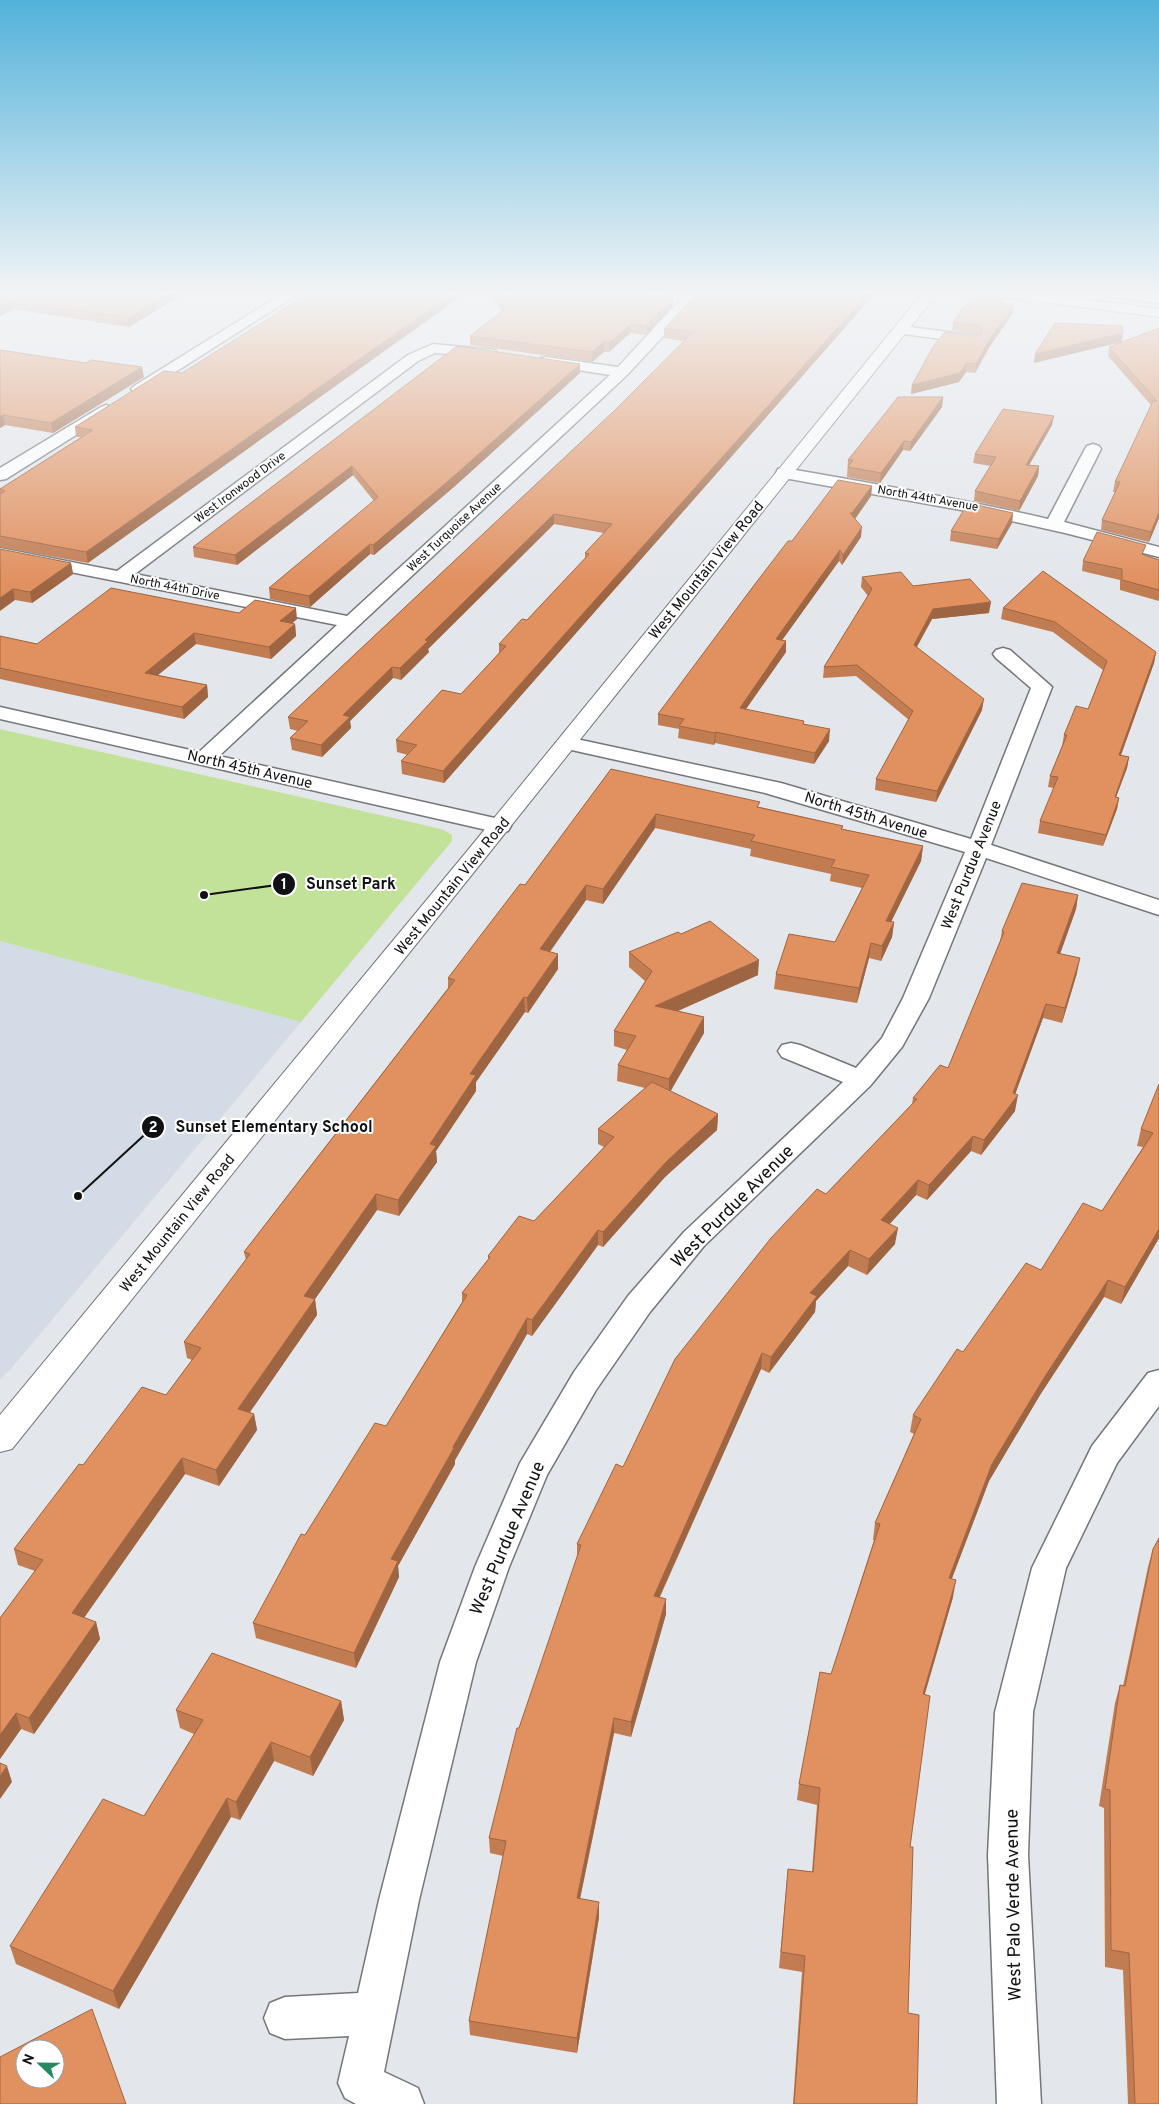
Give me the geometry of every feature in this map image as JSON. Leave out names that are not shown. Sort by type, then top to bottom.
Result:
[{"type":"street","points":[[0,475],[141,388]]},
{"type":"street","name":"West Ironwood Drive","points":[[121,576],[373,388]]},
{"type":"street","name":"West Turquoise Avenue","points":[[204,759],[604,388]]},
{"type":"street","name":"West Mountain View Road","points":[[0,1439],[500,826],[854,388]]},
{"type":"street","points":[[1054,524],[1092,449]]},
{"type":"street","name":"North 44th Avenue","points":[[784,474],[934,498],[1054,524],[1159,552]]},
{"type":"street","name":"North 44th Drive","points":[[0,553],[350,622]]},
{"type":"street","name":"West Purdue Avenue","points":[[402,2104],[360,2083],[399,1900],[458,1662],[492,1567],[532,1472],[585,1381],[639,1304],[694,1239],[861,1080],[892,1041],[916,998],[978,849],[1042,686],[1003,654]]},
{"type":"street","name":"North 45th Avenue","points":[[0,713],[500,826]]},
{"type":"street","name":"North 45th Avenue","points":[[567,743],[774,788],[978,849],[1159,908]]},
{"type":"street","points":[[792,1051],[861,1080]]},
{"type":"street","name":"West Palo Verde Avenue","points":[[1019,2104],[1008,1854],[1014,1712],[1050,1568],[1104,1455],[1159,1382]]},
{"type":"street","points":[[285,2018],[374,2014]]},
{"type":"shaded area","points":[[0,941],[301,1022],[10,1370],[0,1379]]},
{"type":"green space","points":[[0,729],[424,825],[444,830],[452,835],[452,841],[301,1022],[0,941]]},
{"type":"building","points":[[0,388],[108,388],[51,423],[3,415],[0,417]]},
{"type":"building","points":[[137,388],[318,388],[86,552],[0,536],[0,494],[5,491],[0,489],[93,430],[75,427]]},
{"type":"building","points":[[402,388],[553,388],[454,476],[373,545],[370,544],[309,596],[269,588],[378,497],[352,466],[235,555],[193,547]]},
{"type":"building","points":[[637,388],[784,388],[443,771],[401,761],[417,745],[396,740],[442,690],[461,694],[506,646],[499,644],[522,619],[527,620],[589,554],[585,553],[612,524],[554,514],[425,640],[428,641],[400,668],[392,667],[343,715],[350,717],[321,745],[290,738],[308,721],[288,717]]},
{"type":"building","points":[[1146,388],[1159,388],[1159,512],[1151,532],[1102,520],[1120,482],[1115,482],[1153,401],[1157,401]]},
{"type":"building","points":[[898,397],[943,397],[911,442],[904,441],[881,473],[848,467],[853,460],[848,460]]},
{"type":"building","points":[[1003,409],[1054,416],[1026,465],[1039,466],[1020,501],[975,491],[996,457],[975,454]]},
{"type":"building","points":[[838,480],[872,486],[852,513],[850,513],[862,527],[843,555],[840,550],[776,639],[786,641],[740,708],[804,721],[803,724],[830,729],[815,753],[679,726],[684,719],[658,714],[788,541],[792,541]]},
{"type":"building","points":[[968,503],[1013,513],[999,539],[951,531]]},
{"type":"building","points":[[1097,532],[1146,545],[1142,554],[1159,560],[1159,590],[1122,580],[1122,569],[1083,561]]},
{"type":"building","points":[[0,549],[71,563],[30,592],[13,589],[0,598]]},
{"type":"building","points":[[1043,571],[1156,652],[1119,755],[1129,757],[1115,797],[1119,798],[1106,835],[1040,821],[1058,777],[1050,776],[1067,735],[1064,735],[1076,706],[1088,709],[1107,661],[1055,622],[1003,608]]},
{"type":"building","points":[[901,572],[913,586],[970,579],[991,602],[933,609],[914,645],[984,699],[937,791],[876,779],[913,711],[857,665],[824,667],[872,589],[862,577]]},
{"type":"building","points":[[111,588],[239,613],[255,600],[296,608],[280,621],[295,624],[269,647],[194,633],[145,673],[207,685],[182,707],[0,668],[0,636],[37,644]]},
{"type":"building","points":[[611,769],[760,802],[757,807],[843,826],[841,829],[923,846],[886,921],[894,922],[882,946],[871,943],[859,988],[776,974],[789,934],[835,942],[869,875],[831,867],[835,860],[751,841],[755,835],[656,814],[603,889],[586,885],[540,949],[558,954],[527,998],[524,997],[470,1074],[476,1075],[430,1144],[436,1146],[398,1200],[376,1194],[304,1296],[315,1299],[238,1409],[254,1414],[216,1470],[182,1458],[72,1613],[96,1622],[29,1718],[16,1713],[0,1735],[0,1618],[43,1560],[14,1549],[79,1464],[83,1465],[142,1387],[166,1395],[201,1348],[184,1342],[250,1254],[244,1252],[455,980],[448,978],[520,884],[525,885]]},
{"type":"building","points":[[1022,883],[1078,895],[1057,953],[1080,958],[1065,1008],[1046,1004],[1013,1093],[1018,1095],[984,1140],[973,1136],[929,1185],[918,1180],[881,1220],[898,1228],[869,1259],[850,1250],[810,1293],[817,1296],[771,1357],[762,1353],[654,1596],[666,1599],[631,1722],[614,1718],[577,1898],[599,1902],[577,2038],[469,2021],[506,1841],[489,1838],[517,1728],[519,1728],[581,1545],[577,1544],[616,1464],[623,1467],[675,1359],[771,1238],[817,1189],[826,1194],[917,1099],[913,1098],[940,1065],[948,1068]]},
{"type":"building","points":[[710,921],[759,960],[655,1006],[704,1017],[669,1079],[618,1065],[636,1036],[614,1031],[652,971],[629,952],[678,932],[681,934]]},
{"type":"building","points":[[652,1082],[718,1114],[666,1162],[603,1232],[598,1230],[532,1320],[527,1318],[391,1559],[398,1561],[354,1653],[253,1623],[301,1534],[305,1535],[375,1423],[386,1426],[467,1295],[462,1293],[490,1257],[488,1256],[519,1216],[534,1221],[614,1137],[598,1129]]},
{"type":"building","points":[[1159,1084],[1159,1229],[1125,1287],[1108,1280],[1044,1378],[992,1464],[949,1578],[956,1580],[923,1694],[930,1696],[910,1847],[913,1847],[908,2013],[919,2015],[917,2104],[794,2104],[805,1956],[781,1952],[788,1869],[813,1872],[820,1788],[799,1784],[820,1672],[831,1674],[880,1524],[875,1523],[921,1419],[913,1415],[957,1349],[963,1352],[1026,1263],[1041,1270],[1083,1203],[1102,1211],[1153,1133],[1141,1129]]},
{"type":"building","points":[[1159,1538],[1159,2104],[1135,2104],[1129,1953],[1111,1950],[1110,1790],[1105,1789],[1120,1685],[1125,1686],[1153,1549]]},
{"type":"building","points":[[212,1653],[341,1701],[310,1757],[271,1742],[236,1802],[227,1798],[113,1991],[10,1946],[103,1799],[144,1816],[203,1720],[176,1710]]},
{"type":"building","points":[[0,1763],[7,1766],[0,1776]]},
{"type":"building","points":[[92,2009],[126,2104],[0,2104],[0,2057],[15,2049],[15,2089],[65,2089],[65,2039],[34,2039]]},
{"type":"place","name":"Sunset Park","points":[[204,895]]},
{"type":"place","name":"Sunset Elementary School","points":[[78,1196]]}]
